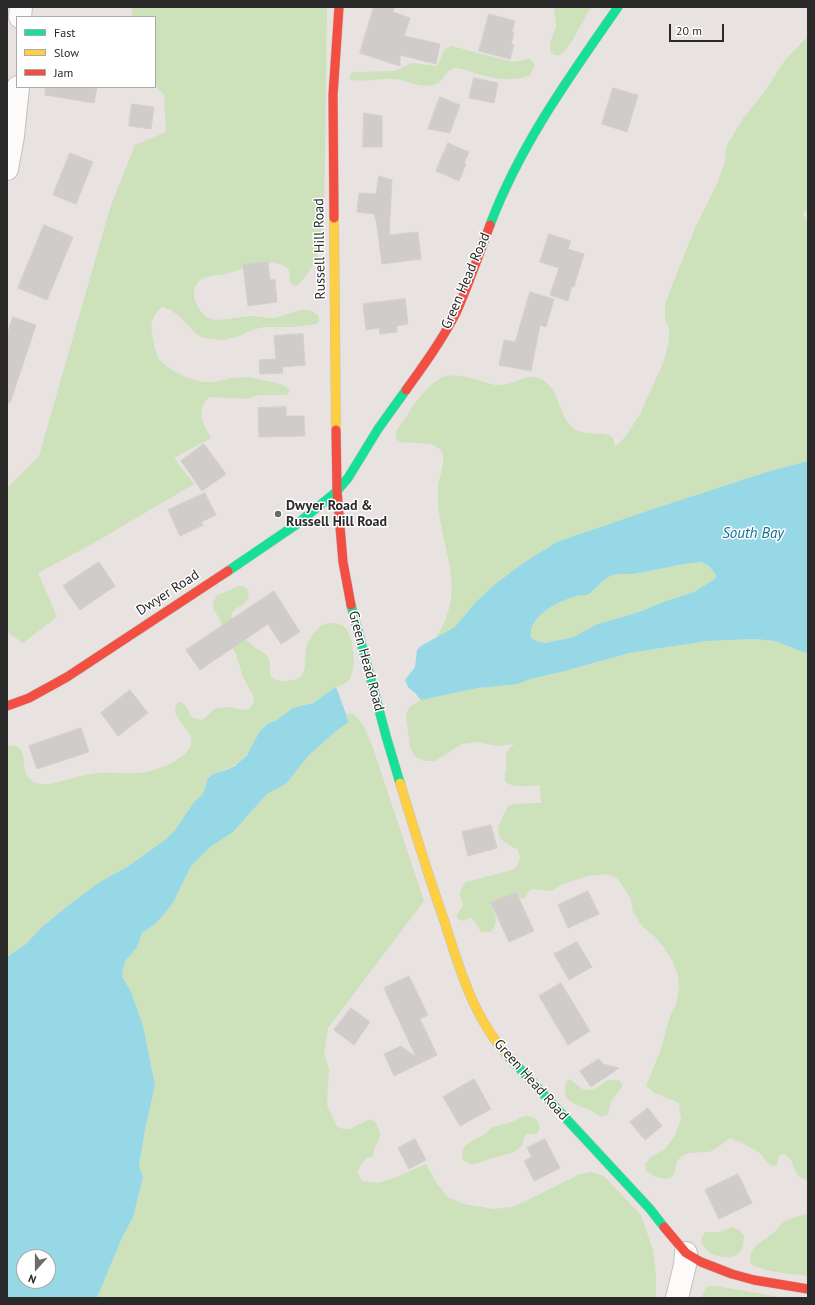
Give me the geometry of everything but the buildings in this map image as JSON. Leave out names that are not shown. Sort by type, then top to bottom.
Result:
[{"type":"street","name":"Russell Hill Road","points":[[337,491],[333,95],[339,7]]},
{"type":"street","name":"Green Head Road","points":[[618,7],[554,102],[530,140],[513,172],[499,201],[466,288],[446,331],[337,491],[343,562],[348,594],[379,713],[425,864],[463,979],[478,1013],[492,1037],[505,1053],[650,1209],[686,1253]]},
{"type":"street","points":[[7,169],[13,136],[18,88]]},
{"type":"street","name":"Dwyer Road","points":[[7,706],[29,698],[67,677],[295,526],[337,491]]},
{"type":"street","points":[[677,1298],[685,1265],[686,1253],[701,1262],[739,1276],[808,1289]]},
{"type":"green space","points":[[132,7],[327,7],[324,229],[318,253],[312,267],[296,286],[290,283],[289,271],[281,264],[268,263],[248,266],[226,274],[209,276],[200,280],[195,289],[194,296],[195,301],[202,313],[208,318],[220,320],[251,316],[272,318],[307,310],[318,315],[319,321],[316,324],[295,327],[264,327],[252,330],[240,336],[223,340],[204,338],[196,334],[171,310],[162,307],[159,310],[154,316],[152,322],[152,337],[158,357],[167,367],[198,381],[212,382],[246,377],[280,384],[287,387],[290,391],[287,395],[259,395],[246,399],[209,397],[202,407],[201,412],[203,422],[211,438],[174,458],[194,484],[92,544],[38,573],[57,617],[23,643],[7,632],[7,488],[39,456],[110,208],[135,145],[166,132],[164,95],[156,86],[156,16],[132,16]]},
{"type":"green space","points":[[554,7],[592,7],[568,47],[560,55],[554,55],[551,53],[550,44],[556,26]]},
{"type":"green space","points":[[808,36],[808,210],[805,211],[803,215],[808,219],[808,461],[770,471],[599,528],[522,564],[494,585],[476,602],[456,627],[436,638],[445,620],[450,603],[452,587],[448,555],[440,521],[438,503],[438,485],[443,464],[443,456],[438,447],[425,443],[403,443],[399,441],[396,438],[396,432],[424,392],[441,378],[446,376],[465,377],[490,384],[502,385],[527,377],[532,377],[543,380],[549,384],[556,396],[564,417],[573,428],[583,433],[609,435],[613,438],[615,447],[626,436],[640,414],[664,361],[669,340],[669,328],[665,320],[665,305],[695,228],[716,186],[724,165],[727,145],[742,120],[765,91],[785,60]]},
{"type":"green space","points":[[452,46],[512,62],[529,59],[534,63],[534,67],[530,75],[516,79],[488,77],[454,68],[449,71],[439,83],[430,86],[419,85],[398,79],[358,81],[349,79],[351,74],[354,72],[395,71],[412,63],[437,66],[445,49]]},
{"type":"green space","points":[[701,562],[708,565],[716,575],[715,579],[694,592],[663,602],[642,611],[595,625],[574,637],[544,643],[531,638],[531,630],[534,622],[546,610],[570,598],[589,594],[609,576],[616,574],[634,574]]},
{"type":"green space","points":[[238,586],[243,586],[248,590],[249,595],[246,602],[233,611],[231,615],[245,639],[268,656],[270,675],[273,678],[283,681],[294,680],[300,677],[305,668],[307,645],[310,639],[319,628],[326,624],[333,623],[339,624],[345,628],[350,636],[354,657],[351,676],[347,682],[320,699],[267,724],[262,729],[248,752],[239,762],[229,768],[210,775],[203,794],[194,802],[175,830],[165,840],[70,904],[42,927],[26,944],[7,957],[7,746],[12,745],[19,747],[23,755],[25,771],[28,778],[42,784],[53,784],[93,773],[146,772],[166,765],[181,757],[188,750],[191,743],[191,737],[176,714],[175,708],[178,702],[186,706],[193,718],[202,720],[216,708],[229,707],[243,710],[250,708],[253,704],[254,697],[243,677],[236,654],[213,608],[213,603],[217,595]]},
{"type":"green space","points":[[755,639],[775,641],[808,654],[808,1180],[799,1176],[787,1156],[783,1154],[779,1156],[777,1165],[773,1166],[768,1164],[761,1154],[755,1150],[730,1138],[712,1151],[684,1155],[677,1162],[674,1174],[670,1178],[663,1179],[646,1171],[645,1164],[651,1157],[664,1150],[674,1137],[681,1120],[679,1103],[655,1093],[646,1086],[661,1049],[670,1016],[676,1005],[679,988],[678,975],[672,960],[655,937],[642,926],[633,912],[631,899],[618,879],[607,874],[588,876],[563,884],[552,891],[533,889],[530,890],[524,899],[520,898],[516,891],[491,903],[496,921],[491,932],[481,932],[473,919],[470,918],[463,921],[457,918],[457,915],[463,905],[460,895],[461,891],[466,882],[516,868],[520,859],[518,850],[504,842],[499,836],[498,828],[508,807],[513,804],[541,803],[540,785],[517,786],[509,784],[505,781],[506,755],[514,744],[498,746],[476,742],[462,744],[435,761],[425,761],[417,758],[412,752],[410,746],[406,716],[409,707],[421,700],[478,688],[518,684],[531,679],[629,653],[707,641]]},
{"type":"green space","points":[[347,713],[356,716],[365,728],[371,742],[424,901],[328,1028],[324,1054],[329,1069],[327,1105],[337,1126],[343,1129],[350,1129],[370,1119],[376,1123],[380,1133],[379,1140],[372,1157],[366,1158],[357,1171],[362,1181],[377,1183],[395,1178],[426,1164],[437,1184],[448,1197],[464,1204],[494,1209],[511,1207],[526,1201],[580,1174],[591,1172],[604,1176],[641,1215],[653,1250],[656,1275],[656,1298],[97,1298],[121,1240],[133,1217],[143,1177],[139,1166],[155,1085],[149,1055],[131,992],[122,976],[126,960],[137,947],[142,933],[155,924],[173,903],[191,866],[210,847],[233,832],[267,794],[287,783],[308,756],[336,731],[349,722]]},
{"type":"green space","points":[[568,1079],[586,1090],[596,1088],[609,1080],[619,1080],[622,1087],[611,1101],[608,1114],[605,1116],[600,1116],[591,1110],[572,1103],[569,1100],[565,1091],[565,1086]]},
{"type":"green space","points":[[528,1116],[537,1120],[540,1128],[537,1134],[526,1134],[521,1147],[512,1153],[476,1164],[470,1164],[463,1160],[462,1154],[464,1147],[470,1142],[485,1134],[493,1127]]},
{"type":"green space","points":[[808,1213],[808,1276],[771,1271],[751,1264],[751,1253],[756,1246],[773,1233],[785,1221]]},
{"type":"green space","points":[[731,1227],[739,1230],[744,1236],[742,1249],[737,1255],[728,1257],[717,1256],[712,1254],[704,1247],[701,1239],[705,1232],[720,1232]]},
{"type":"green space","points":[[710,1286],[785,1298],[701,1298],[707,1287]]},
{"type":"water","name":"South Bay","points":[[808,461],[808,654],[775,641],[755,639],[707,641],[629,653],[531,679],[518,684],[478,688],[421,700],[408,687],[405,680],[415,667],[417,650],[421,646],[455,627],[476,602],[494,585],[522,564],[557,542],[770,471]],"holes":[[[701,562],[708,565],[716,575],[715,579],[694,592],[663,602],[642,611],[595,625],[574,637],[545,643],[531,638],[531,630],[534,622],[546,610],[570,598],[589,594],[609,576],[616,574],[634,574]]]},
{"type":"water","points":[[336,687],[349,722],[336,731],[308,756],[287,783],[267,794],[233,832],[210,847],[191,866],[173,903],[155,924],[142,933],[137,947],[126,960],[123,968],[122,976],[131,992],[143,1026],[155,1085],[139,1166],[143,1177],[133,1217],[121,1240],[97,1298],[7,1298],[7,957],[26,944],[42,927],[70,904],[100,882],[127,867],[165,840],[175,830],[194,802],[203,794],[208,778],[213,774],[235,766],[247,755],[260,731],[267,724],[277,720],[293,708],[313,703]]},
{"type":"traffic: fast","points":[[490,225],[502,195],[531,139],[564,85],[618,7]]},
{"type":"traffic: fast","points":[[228,571],[297,524],[336,492],[348,478],[378,429],[406,390]]},
{"type":"traffic: fast","points":[[351,605],[400,783]]},
{"type":"traffic: fast","points":[[509,1057],[650,1209],[664,1227]]},
{"type":"traffic: slow","points":[[334,218],[336,430]]},
{"type":"traffic: slow","points":[[400,783],[432,886],[469,992],[486,1026],[509,1057]]},
{"type":"traffic: jam","points":[[334,218],[333,95],[339,7]]},
{"type":"traffic: jam","points":[[406,390],[451,323],[470,280],[490,225]]},
{"type":"traffic: jam","points":[[336,430],[337,491],[343,562],[351,605]]},
{"type":"traffic: jam","points":[[7,706],[29,698],[67,677],[228,571]]},
{"type":"traffic: jam","points":[[664,1227],[686,1253],[701,1262],[732,1274],[754,1280],[808,1289]]},
{"type":"place","name":"Dwyer Road & Russell Hill Road","points":[[278,514]]}]
